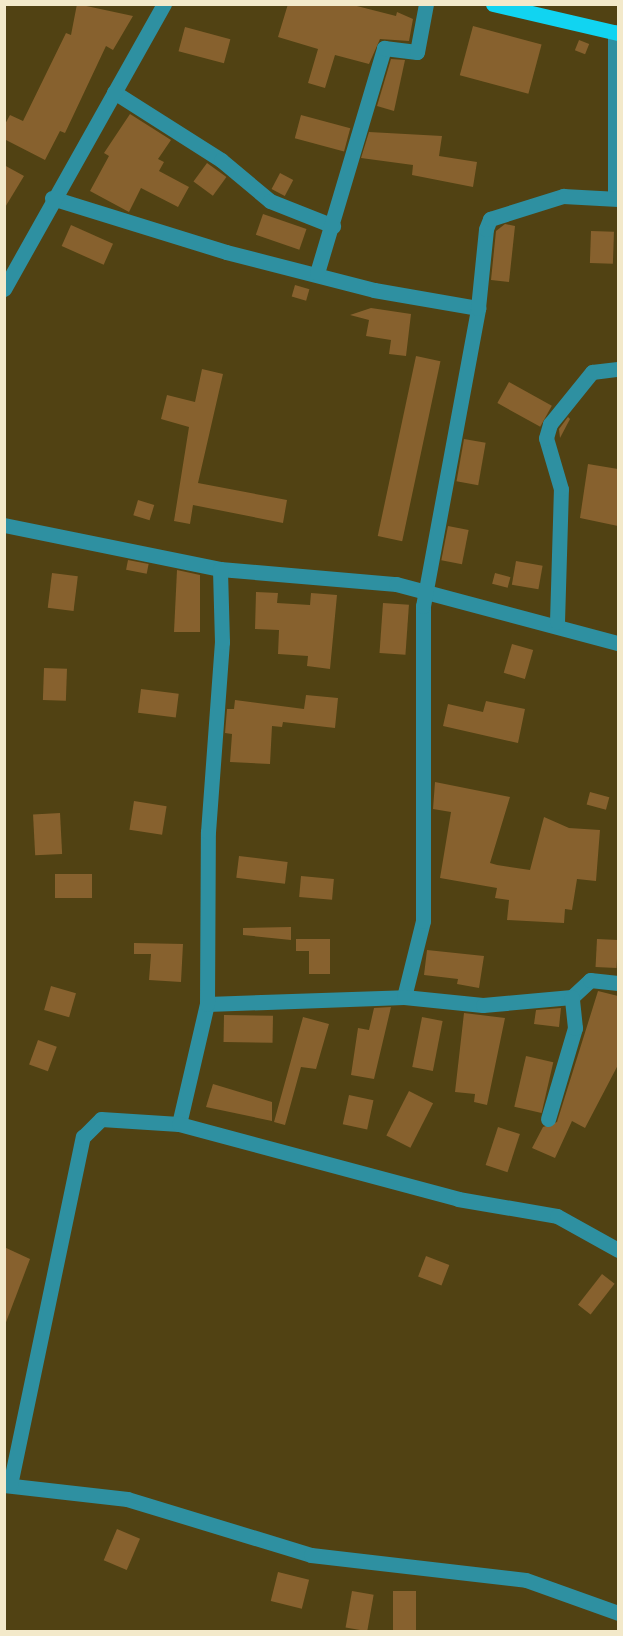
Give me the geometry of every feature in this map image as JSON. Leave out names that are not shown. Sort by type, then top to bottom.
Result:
[{"type":"main road","points":[[493,4],[617,33]]},
{"type":"street","points":[[4,289],[52,198],[164,4]]},
{"type":"street","points":[[317,273],[333,226],[384,48],[417,52],[426,4]]},
{"type":"street","points":[[404,997],[423,921],[425,591],[478,308],[482,250],[490,219],[563,196],[617,198],[617,33]]},
{"type":"street","points":[[114,92],[221,160],[270,201],[333,226]]},
{"type":"street","points":[[52,198],[374,290],[478,308]]},
{"type":"street","points":[[556,622],[561,489],[546,438],[550,424],[592,372],[618,369]]},
{"type":"street","points":[[4,525],[220,569],[355,578],[425,591],[556,622],[618,643]]},
{"type":"street","points":[[179,1124],[207,1004],[208,832],[222,642],[220,569]]},
{"type":"street","points":[[207,1004],[404,997],[470,1005],[572,997],[590,980],[618,983]]},
{"type":"street","points":[[549,1119],[575,1028],[572,997]]},
{"type":"street","points":[[618,1250],[557,1216],[458,1199],[179,1124],[101,1119],[83,1137],[7,1485],[127,1499],[311,1555],[526,1580],[618,1613]]},
{"type":"building","points":[[77,4],[133,16],[113,50],[106,46],[65,133],[60,131],[45,160],[4,139],[4,126],[10,115],[23,121],[66,33],[71,35]]},
{"type":"building","points":[[288,4],[349,4],[396,16],[397,12],[413,19],[409,41],[380,39],[369,64],[335,55],[325,88],[308,83],[318,49],[278,37]]},
{"type":"building","points":[[473,26],[542,44],[528,94],[460,75]]},
{"type":"building","points":[[185,27],[230,39],[224,63],[179,51]]},
{"type":"building","points":[[579,40],[589,44],[585,54],[575,50]]},
{"type":"building","points":[[391,59],[405,60],[394,111],[377,106]]},
{"type":"building","points":[[130,114],[171,140],[158,159],[164,162],[159,171],[189,187],[178,207],[141,188],[129,212],[90,191],[109,156],[104,153]]},
{"type":"building","points":[[301,115],[350,128],[344,151],[295,138]]},
{"type":"building","points":[[369,132],[442,136],[439,156],[477,162],[473,187],[412,175],[413,165],[361,158]]},
{"type":"building","points":[[207,163],[226,177],[213,196],[193,182]]},
{"type":"building","points":[[4,165],[24,176],[4,209]]},
{"type":"building","points":[[280,173],[293,180],[285,196],[272,189]]},
{"type":"building","points":[[263,214],[306,229],[299,250],[256,235]]},
{"type":"building","points":[[505,224],[515,226],[509,282],[491,280],[496,231]]},
{"type":"building","points":[[71,225],[113,244],[104,265],[62,246]]},
{"type":"building","points":[[591,231],[614,232],[613,264],[590,263]]},
{"type":"building","points":[[295,285],[309,289],[306,301],[292,297]]},
{"type":"building","points":[[371,308],[411,314],[406,356],[389,354],[391,340],[366,336],[369,320],[350,315]]},
{"type":"building","points":[[416,356],[440,361],[402,541],[378,536]]},
{"type":"building","points":[[202,369],[223,374],[198,483],[287,500],[283,523],[193,505],[190,524],[174,521],[189,427],[161,419],[167,395],[195,402]]},
{"type":"building","points":[[509,382],[552,406],[540,427],[497,403]]},
{"type":"building","points":[[568,417],[570,419],[560,438],[559,429]]},
{"type":"building","points":[[464,439],[486,443],[478,485],[457,481]]},
{"type":"building","points":[[588,464],[618,469],[618,526],[580,518]]},
{"type":"building","points":[[138,500],[154,505],[150,520],[133,515]]},
{"type":"building","points":[[448,526],[469,530],[462,564],[441,560]]},
{"type":"building","points":[[128,560],[149,564],[147,574],[126,570]]},
{"type":"building","points":[[516,561],[543,566],[538,589],[512,585]]},
{"type":"building","points":[[177,570],[200,575],[200,632],[174,632]]},
{"type":"building","points":[[52,573],[78,576],[74,611],[48,608]]},
{"type":"building","points":[[495,573],[510,577],[508,588],[492,584]]},
{"type":"building","points":[[256,592],[278,593],[277,603],[310,605],[311,593],[337,595],[330,669],[307,666],[308,656],[278,654],[279,630],[255,629]]},
{"type":"building","points":[[383,603],[409,605],[405,655],[380,653]]},
{"type":"building","points":[[512,644],[533,650],[525,679],[504,673]]},
{"type":"building","points":[[44,668],[67,669],[66,701],[43,700]]},
{"type":"building","points":[[141,689],[179,694],[176,717],[138,713]]},
{"type":"building","points":[[306,695],[338,698],[335,728],[283,722],[282,727],[272,726],[270,764],[230,762],[232,734],[225,733],[227,709],[234,709],[235,700],[304,709]]},
{"type":"building","points":[[486,701],[525,709],[518,743],[443,726],[448,704],[483,712]]},
{"type":"building","points":[[435,782],[510,797],[490,863],[530,870],[544,817],[569,828],[600,830],[596,881],[577,879],[572,910],[565,909],[564,923],[507,920],[509,900],[495,898],[497,888],[440,878],[451,812],[433,809]]},
{"type":"building","points":[[590,792],[609,797],[606,810],[587,805]]},
{"type":"building","points":[[134,801],[167,806],[162,835],[129,830]]},
{"type":"building","points":[[60,813],[62,854],[35,855],[33,814]]},
{"type":"building","points":[[239,856],[288,862],[285,884],[236,878]]},
{"type":"building","points":[[55,874],[92,874],[92,898],[55,898]]},
{"type":"building","points":[[301,876],[334,879],[332,900],[299,897]]},
{"type":"building","points":[[291,927],[291,940],[243,935],[243,928]]},
{"type":"building","points":[[296,939],[330,939],[330,974],[309,974],[309,951],[296,951]]},
{"type":"building","points":[[597,939],[618,940],[617,968],[596,967]]},
{"type":"building","points":[[134,943],[183,944],[181,982],[149,980],[151,954],[134,954]]},
{"type":"building","points":[[427,950],[484,956],[479,988],[457,984],[458,979],[424,975]]},
{"type":"building","points":[[51,986],[76,993],[69,1017],[44,1010]]},
{"type":"building","points":[[598,991],[618,996],[618,1065],[585,1128],[572,1121],[555,1158],[532,1148],[543,1127],[557,1122]]},
{"type":"building","points":[[391,1007],[374,1079],[351,1075],[358,1028],[369,1030],[374,1008]]},
{"type":"building","points":[[561,1008],[559,1027],[534,1024],[536,1010]]},
{"type":"building","points":[[464,1013],[505,1018],[487,1105],[474,1102],[475,1094],[455,1092]]},
{"type":"building","points":[[224,1015],[273,1016],[273,1043],[224,1042]]},
{"type":"building","points":[[303,1017],[329,1024],[316,1069],[301,1067],[285,1125],[274,1122]]},
{"type":"building","points":[[422,1017],[443,1021],[433,1071],[412,1067]]},
{"type":"building","points":[[38,1040],[57,1047],[48,1071],[29,1064]]},
{"type":"building","points":[[526,1056],[553,1062],[542,1113],[514,1107]]},
{"type":"building","points":[[213,1084],[272,1102],[272,1121],[206,1107]]},
{"type":"building","points":[[409,1091],[433,1103],[410,1148],[386,1136]]},
{"type":"building","points":[[349,1095],[373,1100],[367,1130],[343,1124]]},
{"type":"building","points":[[498,1127],[520,1134],[508,1172],[486,1165]]},
{"type":"building","points":[[4,1247],[30,1259],[5,1325],[4,1325]]},
{"type":"building","points":[[426,1256],[449,1265],[441,1285],[418,1277]]},
{"type":"building","points":[[602,1274],[615,1284],[591,1315],[578,1305]]},
{"type":"building","points":[[117,1529],[140,1539],[127,1570],[104,1560]]},
{"type":"building","points":[[278,1572],[309,1580],[302,1609],[271,1601]]},
{"type":"building","points":[[352,1591],[374,1595],[367,1631],[346,1627]]},
{"type":"building","points":[[393,1591],[416,1591],[416,1631],[393,1631]]}]
